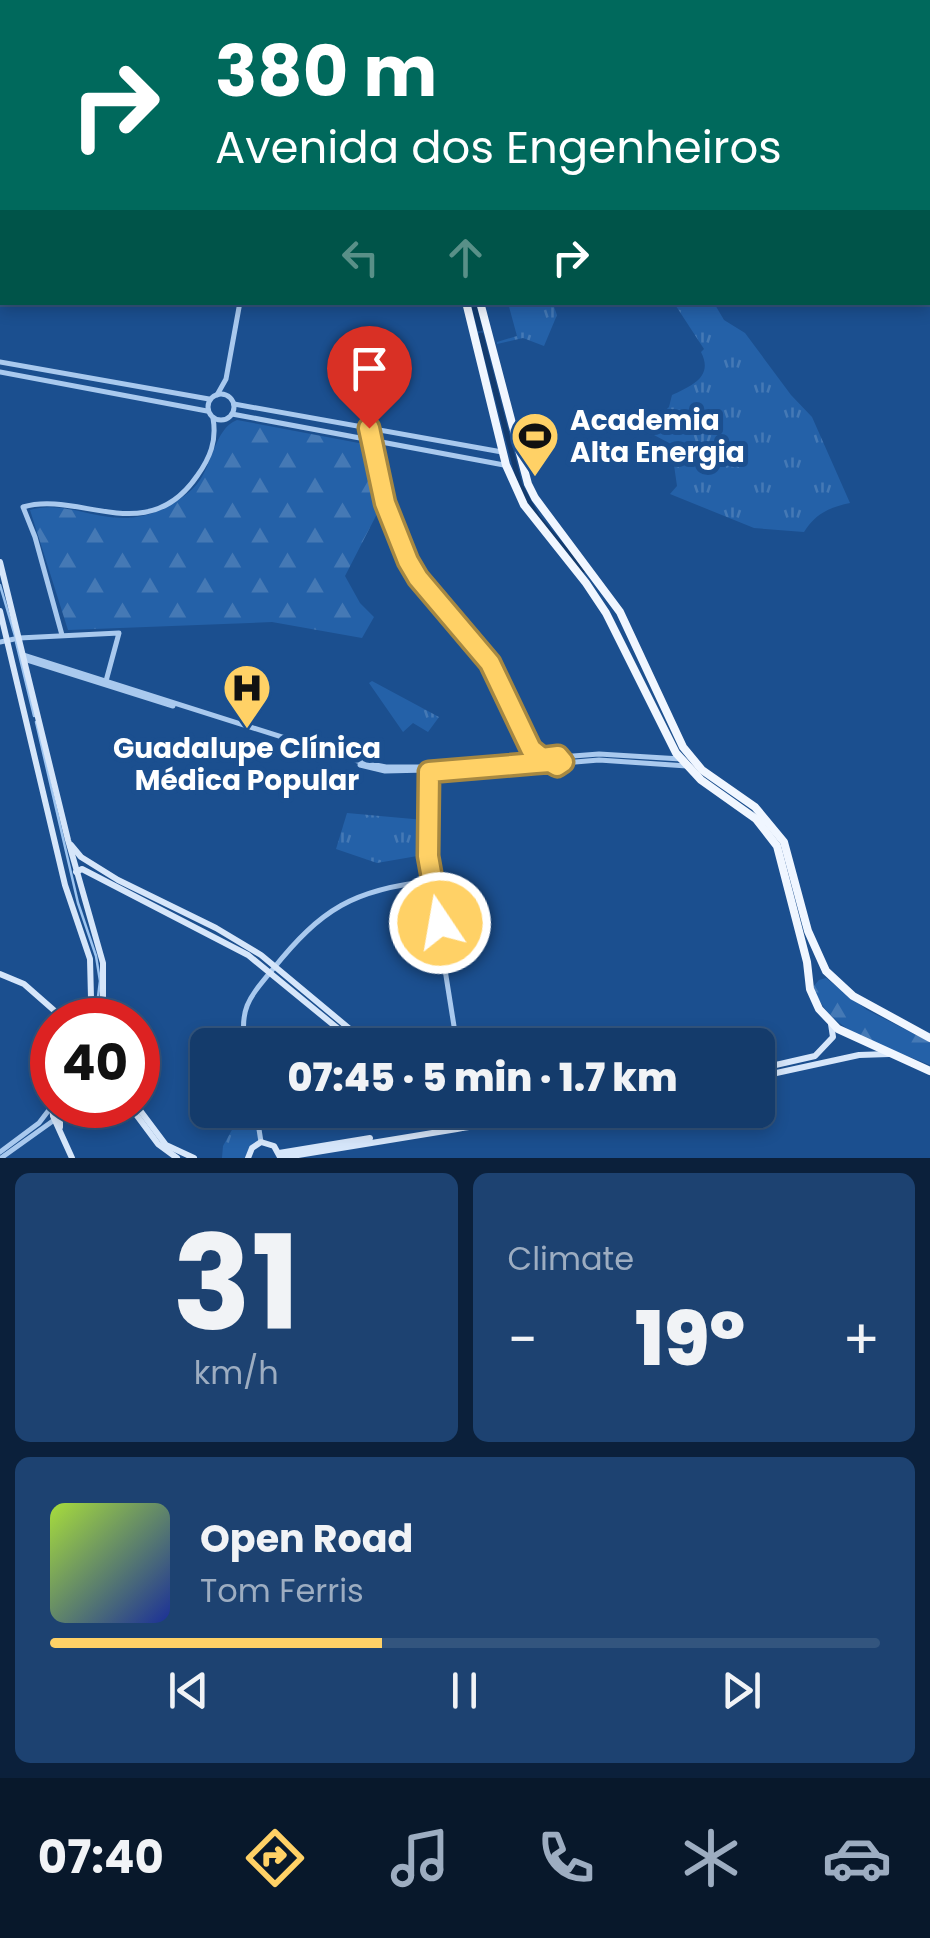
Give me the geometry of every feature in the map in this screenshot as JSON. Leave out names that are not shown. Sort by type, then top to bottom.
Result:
[{"type":"main road","points":[[467,305],[498,451],[531,516],[584,580],[684,762],[772,824],[784,842],[813,946],[833,980]]},
{"type":"main road","points":[[481,305],[534,498],[620,612],[678,738],[702,770],[742,803],[777,846],[819,1009],[846,1033],[930,1070]]},
{"type":"main road","points":[[0,562],[11,640],[65,885],[90,959],[90,998]]},
{"type":"main road","points":[[584,580],[593,572]]},
{"type":"main road","points":[[0,611],[11,640],[24,657],[76,872],[103,962],[102,998]]},
{"type":"main road","points":[[628,656],[642,656]]},
{"type":"main road","points":[[684,762],[702,770]]},
{"type":"main road","points":[[68,840],[98,873],[272,969],[347,1028]]},
{"type":"main road","points":[[76,872],[82,869],[98,873]]},
{"type":"main road","points":[[272,969],[339,1028]]},
{"type":"main road","points":[[0,974],[24,984],[39,998]]},
{"type":"main road","points":[[810,984],[820,975],[833,980],[868,1006],[930,1038]]},
{"type":"main road","points":[[791,1066],[826,1047],[834,1032],[829,1021]]},
{"type":"main road","points":[[775,1069],[870,1053],[893,1055]]},
{"type":"main road","points":[[60,1128],[72,1158]]},
{"type":"main road","points":[[148,1128],[158,1144],[177,1158]]},
{"type":"main road","points":[[152,1128],[166,1145],[194,1158]]},
{"type":"main road","points":[[248,1158],[252,1148],[261,1142],[271,1144],[280,1156],[441,1128]]},
{"type":"street","points":[[207,411],[209,400],[226,379],[239,305]]},
{"type":"street","points":[[0,362],[209,400]]},
{"type":"street","points":[[0,372],[207,411],[216,433]]},
{"type":"street","points":[[62,635],[36,537],[23,507],[47,504],[120,515],[148,510],[176,496],[194,482],[211,452],[216,433],[232,414],[226,379]]},
{"type":"street","points":[[217,394],[232,401],[498,451],[493,462]]},
{"type":"street","points":[[232,414],[506,465]]},
{"type":"street","points":[[213,418],[226,420]]},
{"type":"street","points":[[369,428],[392,526],[408,561],[496,672],[531,749],[532,761]]},
{"type":"street","points":[[387,443],[384,438],[388,432]]},
{"type":"street","points":[[11,640],[120,632],[106,682]]},
{"type":"street","points":[[24,657],[361,762],[427,768]]},
{"type":"street","points":[[24,657],[372,768],[449,768],[558,760],[684,762]]},
{"type":"street","points":[[69,674],[84,674]]},
{"type":"street","points":[[531,749],[542,758]]},
{"type":"street","points":[[532,761],[558,760]]},
{"type":"street","points":[[427,768],[428,856],[455,1028]]},
{"type":"street","points":[[245,1028],[244,1010],[272,969],[303,933],[334,907],[382,888],[431,881]]},
{"type":"street","points":[[1,1155],[34,1128]]},
{"type":"street","points":[[1,1155],[42,1128]]},
{"type":"street","points":[[259,1128],[261,1142]]},
{"type":"green space","points":[[509,305],[553,305],[557,315],[544,346],[523,338],[497,344],[517,336]]},
{"type":"green space","points":[[675,305],[715,305],[724,320],[745,333],[812,417],[850,503],[824,512],[804,532],[754,528],[670,494],[677,486],[671,444],[654,435],[652,423],[669,407],[672,395],[699,380],[705,368],[701,352],[704,349]]},
{"type":"green space","points":[[237,420],[364,444],[379,510],[345,576],[360,603],[374,617],[362,638],[272,622],[68,630],[30,510],[62,508],[129,518],[166,507],[197,484],[223,431]]},
{"type":"green space","points":[[372,681],[439,717],[428,732],[413,723],[403,732],[369,683]]},
{"type":"green space","points":[[347,813],[424,820],[423,855],[377,863],[336,849]]},
{"type":"green space","points":[[826,978],[867,1010],[930,1042],[930,1065],[846,1028],[821,1003],[813,987]]},
{"type":"green space","points":[[233,1128],[256,1128],[259,1141],[249,1148],[245,1158],[222,1158],[223,1146]]},
{"type":"waterway","points":[[474,305],[480,329]]},
{"type":"waterway","points":[[481,335],[520,485],[537,516],[583,570]]},
{"type":"waterway","points":[[0,585],[15,636]]},
{"type":"waterway","points":[[16,642],[34,716]]},
{"type":"waterway","points":[[36,722],[78,903],[96,956],[98,998]]},
{"type":"place","name":"Academia Alta Energia","points":[[535,478]]},
{"type":"place","name":"Guadalupe Clínica Médica Popular","points":[[247,730]]},
{"type":"route","points":[[369,428],[385,503],[408,561],[496,672],[531,749],[542,758],[558,756],[563,762],[561,766],[550,762],[429,772],[428,856],[440,923]]}]
